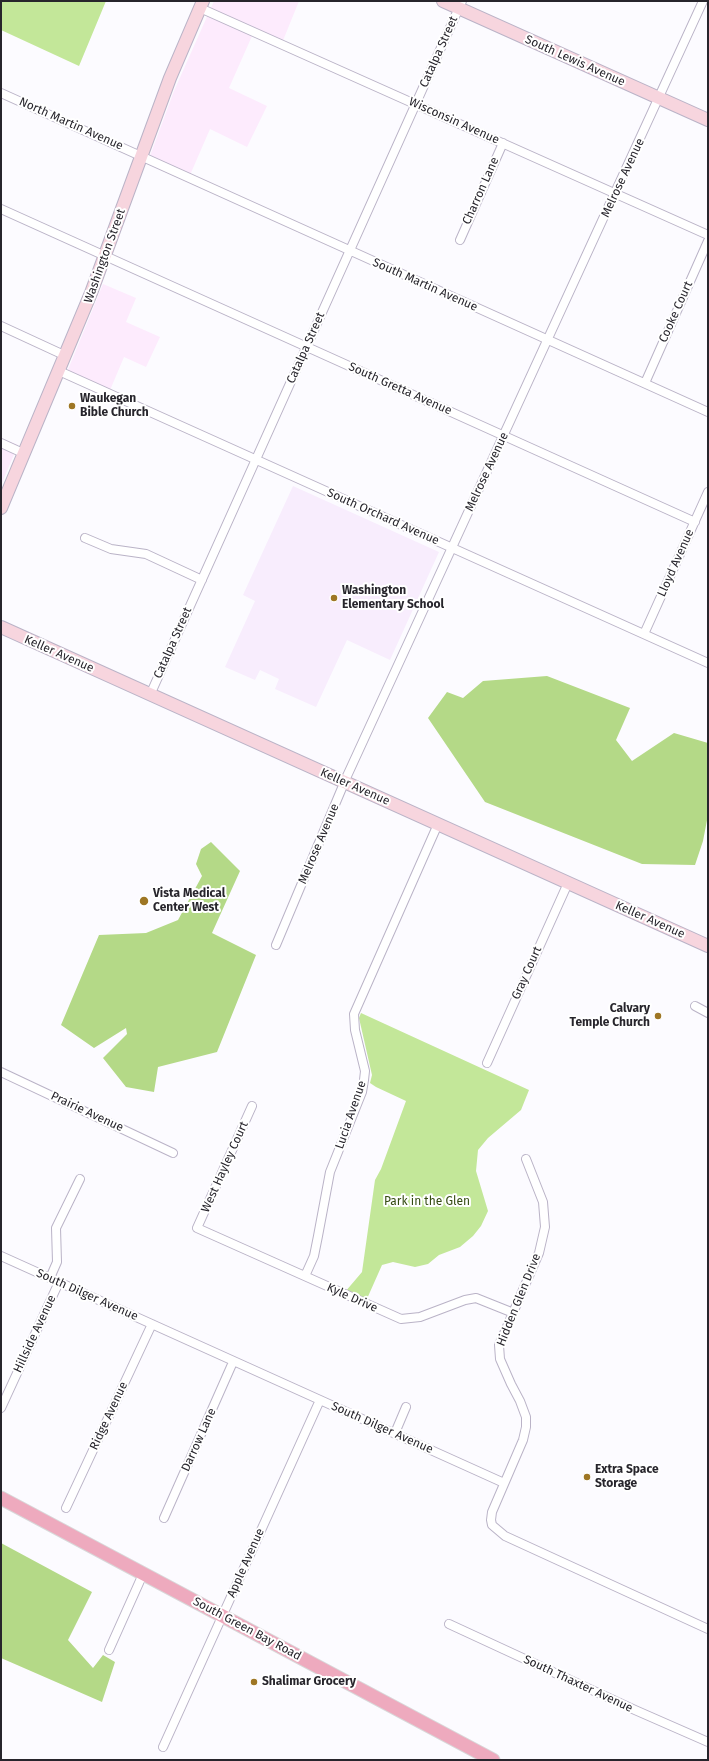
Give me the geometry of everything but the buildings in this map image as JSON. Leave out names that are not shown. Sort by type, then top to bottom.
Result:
[{"type":"main road","name":"South Lewis Avenue","points":[[442,1],[460,5],[659,99],[708,120]]},
{"type":"main road","name":"Washington Street","points":[[1,508],[66,356],[105,256],[170,78],[201,5]]},
{"type":"main road","name":"Keller Avenue","points":[[1,627],[708,946]]},
{"type":"main road","name":"South Green Bay Road","points":[[1,1498],[493,1760]]},
{"type":"street","name":"Melrose Avenue","points":[[276,945],[345,782],[703,2]]},
{"type":"street","name":"Wisconsin Avenue","points":[[201,5],[416,104],[708,235]]},
{"type":"street","name":"Catalpa Street","points":[[150,695],[460,5]]},
{"type":"street","name":"North Martin Avenue","points":[[1,93],[141,157]]},
{"type":"street","name":"Charron Lane","points":[[460,240],[503,143]]},
{"type":"street","name":"South Martin Avenue","points":[[141,157],[708,412]]},
{"type":"street","name":"South Gretta Avenue","points":[[1,209],[695,522]]},
{"type":"street","name":"Cooke Court","points":[[645,383],[708,241]]},
{"type":"street","points":[[1,326],[66,356]]},
{"type":"street","name":"South Orchard Avenue","points":[[59,371],[708,663]]},
{"type":"street","points":[[1,443],[25,454]]},
{"type":"street","name":"Lloyd Avenue","points":[[644,634],[708,492]]},
{"type":"street","points":[[85,538],[110,549],[146,554],[202,580]]},
{"type":"street","name":"Lucia Avenue","points":[[305,1276],[314,1256],[330,1172],[362,1092],[365,1071],[355,1030],[354,1014],[438,824]]},
{"type":"street","name":"Gray Court","points":[[487,1062],[568,883]]},
{"type":"street","points":[[695,1006],[708,1013]]},
{"type":"street","name":"Prairie Avenue","points":[[1,1072],[173,1153]]},
{"type":"street","name":"West Hayley Court","points":[[194,1230],[252,1106]]},
{"type":"street","name":"Hidden Glen Drive","points":[[504,1483],[523,1440],[526,1427],[526,1417],[498,1351],[498,1345],[539,1253],[545,1227],[543,1202],[526,1159]]},
{"type":"street","points":[[50,1278],[57,1262],[56,1228],[80,1179]]},
{"type":"street","name":"Kyle Drive","points":[[194,1230],[305,1276],[400,1319],[420,1317],[465,1300],[476,1298],[512,1312]]},
{"type":"street","name":"South Dilger Avenue","points":[[1,1256],[504,1483]]},
{"type":"street","name":"Hillside Avenue","points":[[1,1408],[59,1282]]},
{"type":"street","name":"Ridge Avenue","points":[[66,1508],[152,1324]]},
{"type":"street","name":"Darrow Lane","points":[[164,1518],[233,1362]]},
{"type":"street","name":"Apple Avenue","points":[[163,1747],[320,1400]]},
{"type":"street","points":[[395,1433],[406,1407]]},
{"type":"street","points":[[504,1483],[493,1508],[491,1520],[492,1525],[505,1536],[708,1629]]},
{"type":"street","points":[[108,1650],[143,1574]]},
{"type":"street","name":"South Thaxter Avenue","points":[[449,1624],[634,1710],[708,1742]]},
{"type":"shaded area","points":[[214,1],[299,1],[280,48],[252,36],[229,88],[267,106],[247,147],[210,129],[187,182],[147,164],[174,91]]},
{"type":"shaded area","points":[[103,284],[136,298],[126,322],[160,337],[146,367],[124,357],[108,395],[65,377]]},
{"type":"shaded area","points":[[1,438],[18,445],[1,485]]},
{"type":"shaded area","name":"Washington Elementary School","points":[[293,486],[439,552],[390,660],[347,640],[316,707],[275,689],[279,679],[260,670],[255,680],[225,667],[255,601],[243,595]]},
{"type":"green space","points":[[1,1],[106,1],[79,66],[1,30]]},
{"type":"green space","points":[[547,676],[630,708],[616,740],[632,761],[674,733],[708,743],[708,815],[703,841],[695,865],[642,864],[485,802],[428,718],[447,692],[463,698],[483,681]]},
{"type":"green space","points":[[211,842],[240,871],[212,933],[256,955],[217,1052],[158,1067],[154,1092],[126,1087],[103,1058],[127,1034],[126,1028],[94,1048],[61,1025],[99,935],[146,933],[178,920],[202,876],[196,864],[201,849]]},
{"type":"green space","name":"Park in the Glen","points":[[361,1013],[529,1090],[521,1110],[488,1138],[478,1150],[476,1171],[488,1211],[481,1226],[473,1236],[460,1247],[439,1255],[428,1264],[415,1267],[393,1262],[382,1265],[366,1301],[345,1292],[362,1272],[375,1180],[381,1169],[406,1101],[370,1083],[372,1075],[359,1018]]},
{"type":"green space","points":[[1,1543],[92,1592],[68,1640],[93,1668],[103,1655],[115,1662],[102,1702],[1,1658]]},
{"type":"place","name":"Waukegan Bible Church","points":[[72,406]]},
{"type":"place","name":"Washington Elementary School","points":[[334,598]]},
{"type":"place","name":"Vista Medical Center West","points":[[144,901]]},
{"type":"place","name":"Calvary Temple Church","points":[[658,1016]]},
{"type":"place","name":"Extra Space Storage","points":[[587,1477]]},
{"type":"place","name":"Shalimar Grocery","points":[[254,1682]]}]
